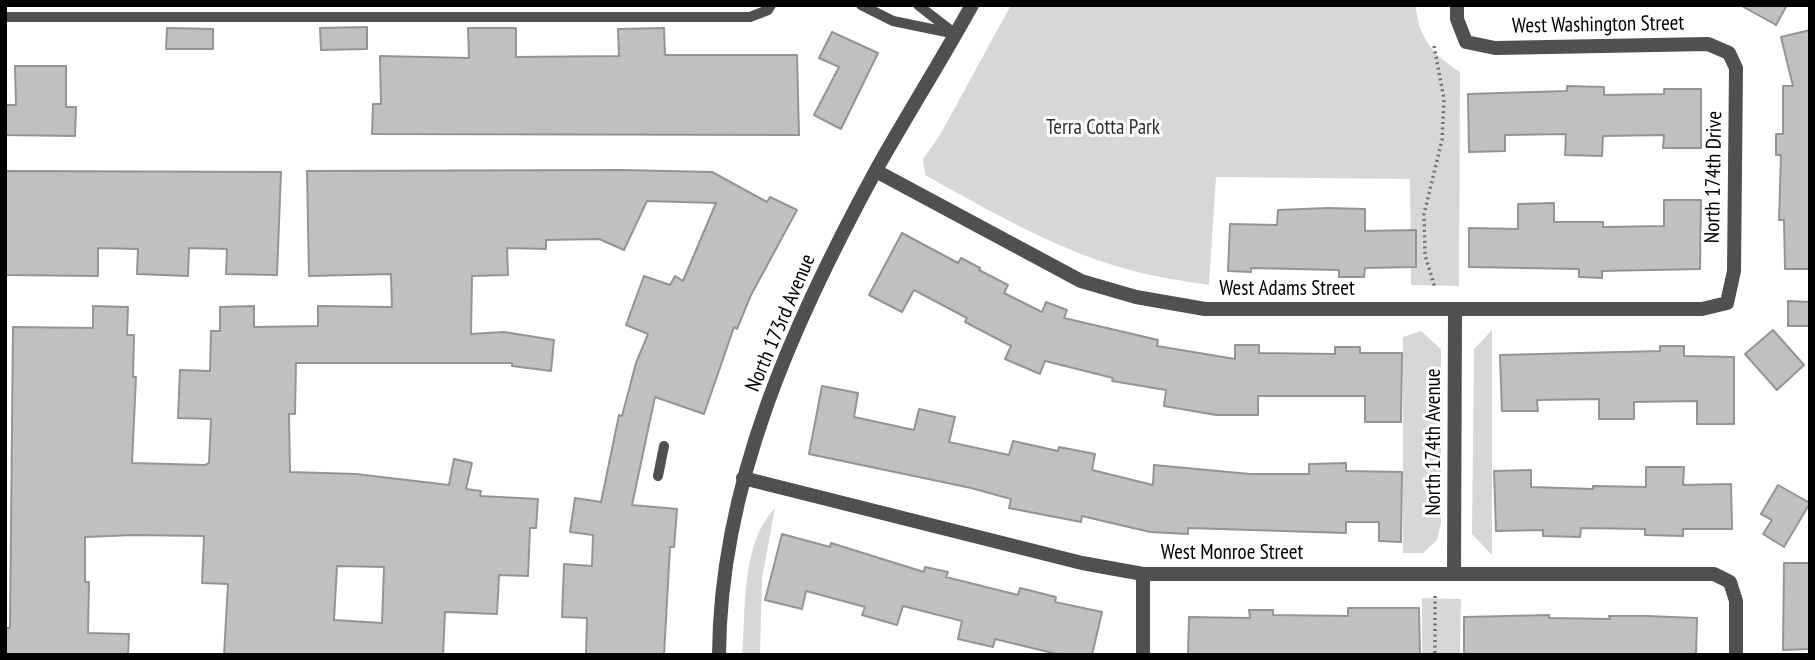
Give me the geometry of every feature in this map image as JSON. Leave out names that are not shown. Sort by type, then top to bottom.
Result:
[{"type":"street","name":"North 173rd Avenue","points":[[719,655],[729,547],[743,478],[778,375],[824,272],[876,171],[972,5]]},
{"type":"street","name":"West Washington Street","points":[[1457,5],[1465,42],[1495,48],[1708,44],[1729,53]]},
{"type":"street","name":"North 174th Drive","points":[[1727,303],[1734,271],[1736,68],[1729,53]]},
{"type":"street","name":"West Adams Street","points":[[876,171],[1081,281],[1136,297],[1205,309],[1702,309],[1727,303]]},
{"type":"street","name":"North 174th Avenue","points":[[1454,575],[1455,310]]},
{"type":"street","name":"West Monroe Street","points":[[743,478],[1082,564],[1143,574],[1714,574],[1730,582],[1736,601],[1736,655]]},
{"type":"street","points":[[1143,574],[1143,655]]},
{"type":"lane","points":[[344,5],[344,17]]},
{"type":"lane","points":[[5,17],[91,11],[344,17],[750,17],[768,10],[771,5]]},
{"type":"lane","points":[[861,5],[893,21],[956,34]]},
{"type":"lane","points":[[918,5],[956,34]]},
{"type":"lane","points":[[658,476],[664,446]]},
{"type":"path","points":[[1434,46],[1444,99],[1442,140],[1424,214],[1424,228],[1425,255],[1435,288]]},
{"type":"path","points":[[1435,596],[1435,655]]},
{"type":"green space","name":"Terra Cotta Park","points":[[1011,5],[1416,5],[1420,26],[1429,44],[1442,59],[1460,72],[1459,286],[1411,285],[1410,179],[1216,177],[1209,285],[1140,272],[1077,252],[1025,229],[925,175],[923,159],[940,135]]},
{"type":"green space","points":[[1492,330],[1492,555],[1472,534],[1474,349]]},
{"type":"green space","points":[[1421,331],[1441,349],[1441,522],[1437,540],[1423,553],[1403,553],[1403,337]]},
{"type":"green space","points":[[775,508],[762,579],[760,655],[742,655],[745,597],[751,558],[764,522]]},
{"type":"green space","points":[[1422,598],[1461,599],[1460,655],[1422,655]]},
{"type":"building","points":[[1740,5],[1787,5],[1776,25]]},
{"type":"building","points":[[367,27],[367,49],[321,50],[320,28]]},
{"type":"building","points":[[167,28],[213,29],[213,49],[166,49]]},
{"type":"building","points":[[468,28],[516,28],[516,57],[619,56],[618,29],[664,28],[665,55],[797,55],[799,135],[372,134],[373,104],[381,104],[380,56],[469,58]]},
{"type":"building","points":[[1810,30],[1810,269],[1785,269],[1784,220],[1779,220],[1781,155],[1776,155],[1776,134],[1783,134],[1783,86],[1793,86],[1781,37]]},
{"type":"building","points":[[832,32],[878,53],[841,129],[814,115],[839,67],[819,58]]},
{"type":"building","points":[[15,66],[66,66],[66,107],[76,107],[75,136],[5,135],[5,105],[16,105]]},
{"type":"building","points":[[1567,86],[1604,87],[1604,95],[1664,94],[1664,89],[1701,89],[1701,148],[1663,148],[1664,135],[1603,136],[1602,156],[1565,155],[1566,134],[1505,135],[1505,151],[1469,152],[1468,94],[1567,91]]},
{"type":"building","points":[[5,171],[281,172],[277,275],[226,274],[227,249],[189,248],[188,276],[137,274],[138,249],[98,248],[98,276],[5,275]]},
{"type":"building","points":[[307,171],[712,172],[767,202],[770,197],[797,210],[751,295],[737,329],[734,327],[704,414],[655,397],[632,505],[677,509],[674,547],[670,547],[664,655],[586,655],[587,618],[562,617],[564,564],[592,566],[593,535],[570,532],[575,498],[601,502],[619,415],[622,416],[636,363],[648,334],[626,325],[644,276],[670,285],[675,276],[683,281],[716,203],[647,201],[624,250],[599,239],[546,240],[546,249],[507,248],[508,275],[472,276],[471,334],[504,332],[554,340],[551,371],[512,366],[512,363],[296,363],[295,414],[289,414],[290,472],[356,474],[449,485],[454,459],[472,463],[466,489],[481,491],[480,496],[538,499],[536,528],[530,528],[528,576],[499,575],[497,614],[445,612],[443,655],[224,655],[228,584],[202,583],[204,536],[134,535],[85,537],[85,582],[89,582],[88,633],[129,634],[128,655],[5,655],[5,628],[10,628],[13,327],[93,328],[93,306],[128,307],[127,335],[134,335],[133,377],[136,377],[132,463],[209,463],[211,419],[178,418],[180,370],[210,371],[211,331],[220,331],[220,307],[254,306],[254,327],[318,326],[318,306],[392,307],[391,274],[309,276]],"holes":[[[337,566],[384,567],[382,623],[334,620]]]},
{"type":"building","points":[[1664,200],[1701,200],[1700,269],[1602,271],[1602,278],[1579,277],[1579,269],[1469,267],[1469,228],[1518,229],[1518,204],[1554,203],[1554,222],[1603,222],[1603,227],[1664,226]]},
{"type":"building","points":[[1365,209],[1365,231],[1416,230],[1416,267],[1365,268],[1364,277],[1339,277],[1339,270],[1251,268],[1251,272],[1228,271],[1230,224],[1277,225],[1278,210]]},
{"type":"building","points":[[902,233],[958,263],[961,258],[980,268],[979,270],[1008,285],[1004,293],[1042,312],[1046,302],[1067,310],[1064,318],[1158,340],[1157,346],[1235,359],[1235,345],[1259,345],[1259,353],[1335,354],[1335,347],[1360,347],[1360,353],[1402,353],[1401,422],[1365,422],[1365,396],[1258,396],[1258,415],[1216,415],[1164,406],[1166,390],[1112,381],[1113,378],[1045,361],[1040,374],[1005,359],[1011,346],[965,322],[967,318],[914,290],[902,312],[869,295]]},
{"type":"building","points":[[1788,301],[1810,302],[1810,326],[1788,326]]},
{"type":"building","points":[[1773,330],[1804,365],[1777,390],[1745,354]]},
{"type":"building","points":[[1660,346],[1684,346],[1684,356],[1734,357],[1734,424],[1697,424],[1697,401],[1634,402],[1634,419],[1599,419],[1599,399],[1537,400],[1538,411],[1502,411],[1500,355],[1660,351]]},
{"type":"building","points":[[822,386],[858,393],[854,417],[914,430],[919,409],[955,417],[949,442],[1009,455],[1013,441],[1058,451],[1059,447],[1095,454],[1092,470],[1153,485],[1154,465],[1250,474],[1309,474],[1309,464],[1346,463],[1346,471],[1402,472],[1401,542],[1379,541],[1379,522],[1346,522],[1346,533],[1188,528],[1188,534],[1150,532],[1082,516],[1081,522],[1009,508],[1011,499],[971,488],[809,454]]},
{"type":"building","points":[[1646,467],[1684,467],[1683,485],[1731,484],[1732,529],[1683,529],[1683,536],[1645,535],[1645,529],[1581,528],[1580,537],[1543,536],[1543,530],[1496,531],[1494,471],[1531,470],[1531,487],[1593,489],[1593,486],[1646,487]]},
{"type":"building","points":[[1778,485],[1810,503],[1784,547],[1763,534],[1772,520],[1761,514]]},
{"type":"building","points":[[782,534],[830,547],[831,543],[924,572],[925,567],[948,572],[946,577],[1018,595],[1020,588],[1056,597],[1055,602],[1102,612],[1092,655],[1061,655],[995,639],[993,647],[958,639],[962,621],[903,606],[897,625],[862,615],[865,607],[806,591],[802,609],[765,600]]},
{"type":"building","points":[[1784,563],[1810,563],[1810,649],[1783,650]]},
{"type":"building","points":[[1348,608],[1419,608],[1420,655],[1188,655],[1189,617],[1250,618],[1249,610],[1273,610],[1273,615],[1348,616]]},
{"type":"building","points":[[1549,615],[1549,618],[1697,618],[1696,655],[1464,655],[1464,617]]}]
